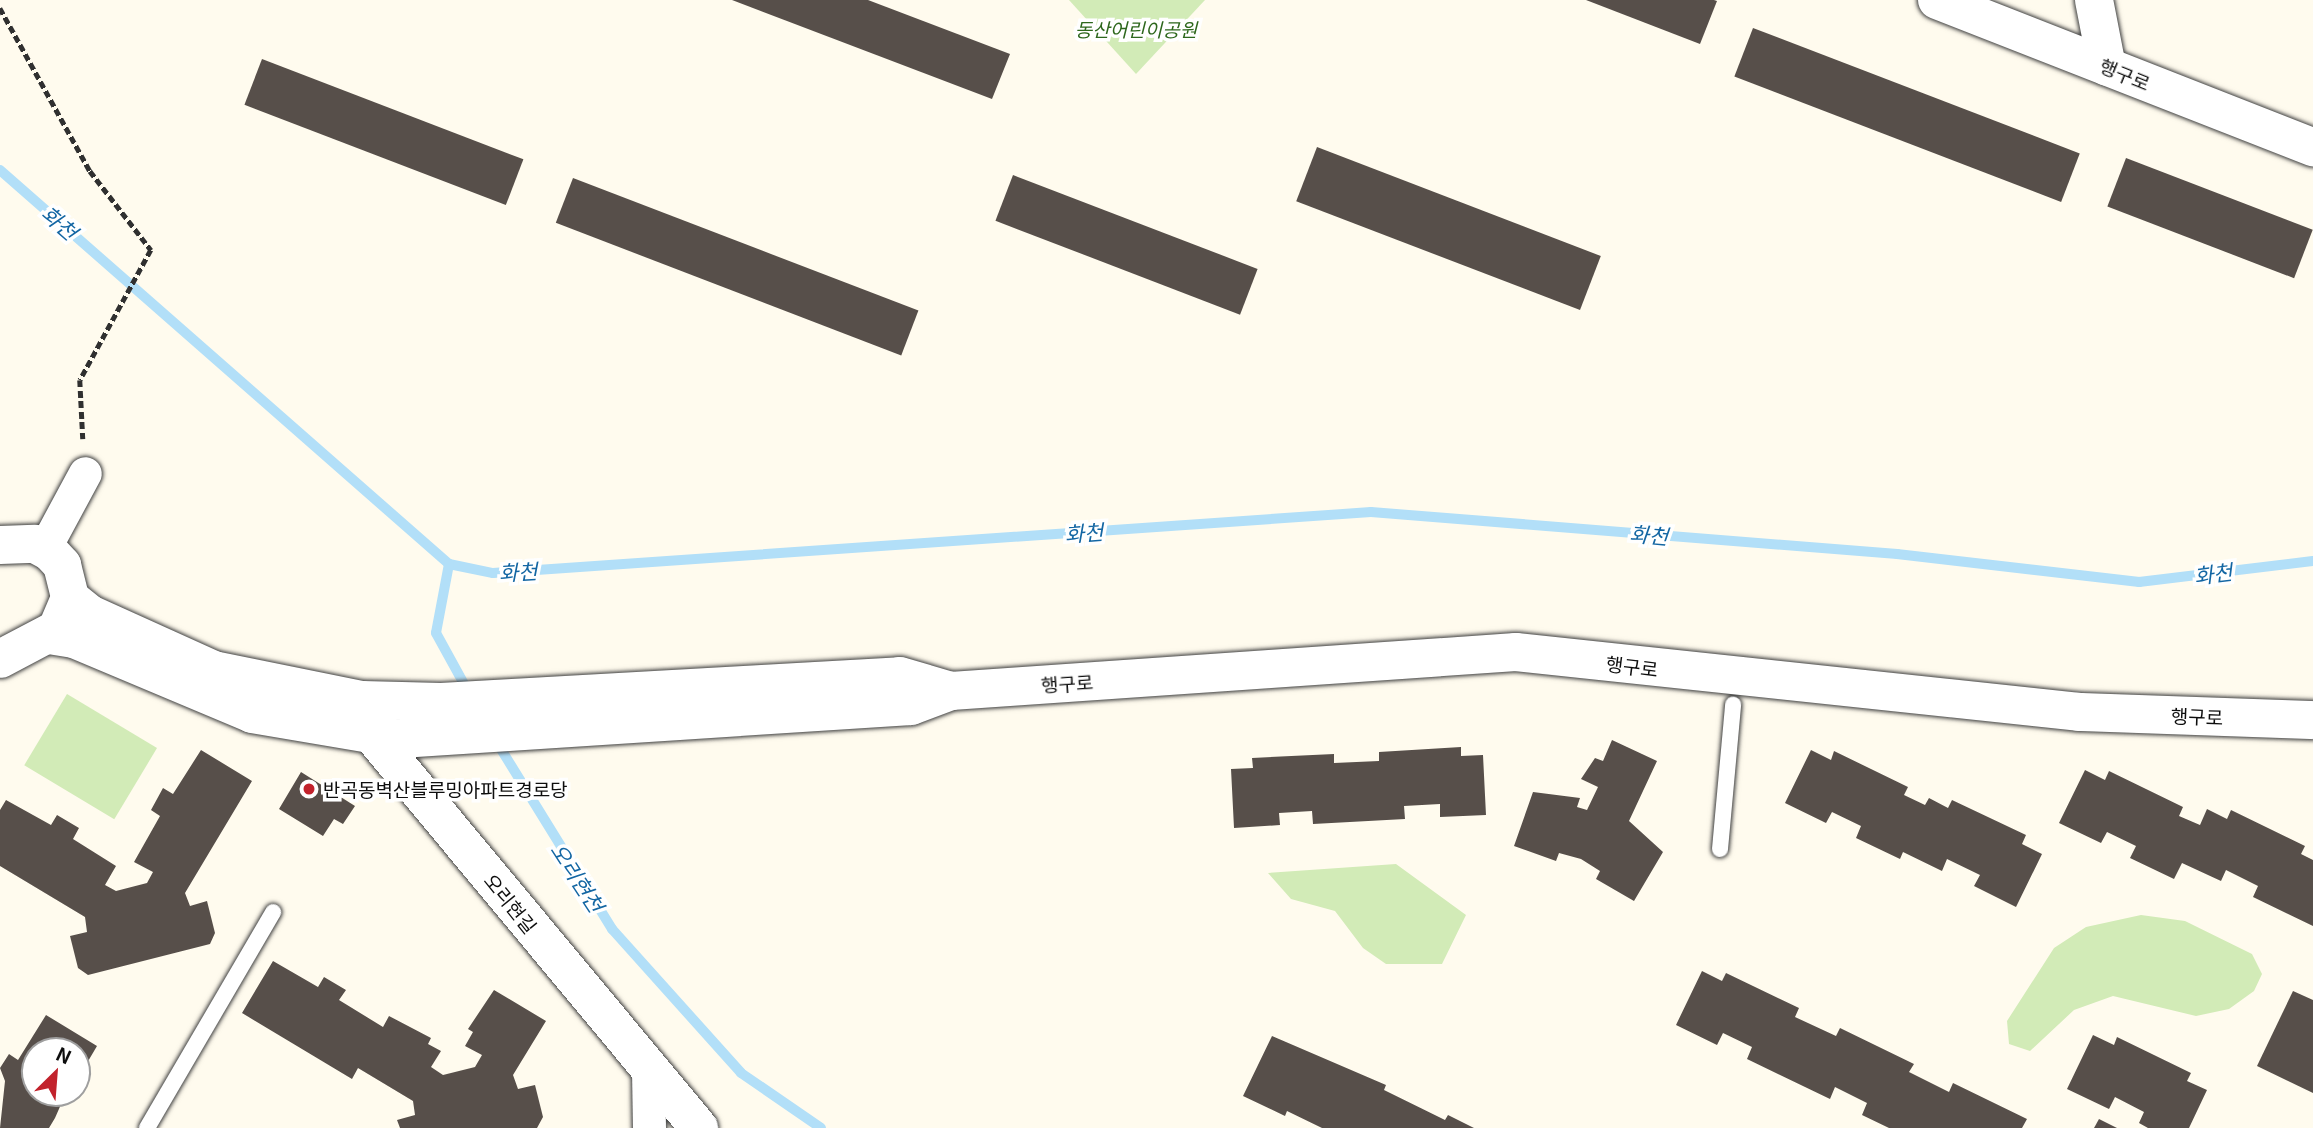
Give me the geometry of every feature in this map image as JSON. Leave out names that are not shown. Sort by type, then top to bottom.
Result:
[{"type":"street","name":"행구로","points":[[1937,0],[2313,147]]},
{"type":"street","points":[[2094,0],[2106,67]]},
{"type":"street","points":[[44,549],[85,473]]},
{"type":"street","points":[[0,544],[44,549],[62,565],[70,598],[90,614],[214,670],[362,700],[654,706]]},
{"type":"street","points":[[19,645],[70,598]]},
{"type":"street","points":[[19,645],[74,639],[252,714],[387,737],[654,706]]},
{"type":"street","name":"행구로","points":[[654,706],[900,676],[951,691],[1516,652],[2079,712],[2313,720]]},
{"type":"street","name":"오리현길","points":[[387,737],[648,1070],[699,1128]]},
{"type":"street","points":[[648,1070],[649,1128]]},
{"type":"lane","points":[[1720,849],[1733,705]]},
{"type":"lane","points":[[147,1128],[273,912]]},
{"type":"path","points":[[0,8],[90,171],[151,250],[80,380],[85,473]]},
{"type":"green space","name":"동산어린이공원","points":[[1069,0],[1205,0],[1136,74]]},
{"type":"green space","points":[[67,694],[157,748],[114,819],[24,765]]},
{"type":"green space","points":[[1396,864],[1466,915],[1442,964],[1386,964],[1363,948],[1335,911],[1291,899],[1268,873]]},
{"type":"green space","points":[[2141,915],[2185,921],[2252,954],[2262,974],[2254,991],[2229,1009],[2196,1016],[2113,996],[2074,1010],[2030,1051],[2009,1044],[2007,1021],[2054,948],[2086,927]]},
{"type":"building","points":[[732,0],[868,0],[1010,54],[992,99]]},
{"type":"building","points":[[1586,0],[1714,0],[1717,1],[1700,44]]},
{"type":"building","points":[[1753,28],[2080,153],[2061,202],[1734,77]]},
{"type":"building","points":[[262,59],[523,159],[506,205],[244,105]]},
{"type":"building","points":[[1317,147],[1601,256],[1580,310],[1296,201]]},
{"type":"building","points":[[2126,158],[2313,230],[2294,278],[2107,207]]},
{"type":"building","points":[[1013,175],[1258,269],[1240,315],[995,221]]},
{"type":"building","points":[[573,178],[918,311],[901,355],[556,223]]},
{"type":"building","points":[[1612,740],[1657,761],[1629,821],[1663,852],[1634,901],[1596,879],[1600,871],[1581,859],[1559,853],[1556,861],[1514,846],[1533,792],[1580,798],[1577,807],[1587,810],[1598,787],[1581,779],[1595,758],[1603,761]]},
{"type":"building","points":[[1461,747],[1461,756],[1483,755],[1486,815],[1440,817],[1440,804],[1404,806],[1405,819],[1313,824],[1312,811],[1279,813],[1280,825],[1234,828],[1231,769],[1253,768],[1252,758],[1334,754],[1334,763],[1379,761],[1379,752]]},
{"type":"building","points":[[201,750],[252,781],[185,893],[190,906],[207,901],[215,933],[210,944],[88,975],[78,968],[70,936],[87,932],[85,917],[0,866],[0,810],[6,800],[51,825],[57,815],[79,828],[73,839],[116,866],[105,885],[116,891],[147,883],[153,872],[134,862],[160,816],[151,810],[163,788],[173,794]]},
{"type":"building","points":[[1811,750],[1831,760],[1834,751],[1908,787],[1904,795],[1925,805],[1929,798],[1948,808],[1952,800],[2026,835],[2022,844],[2042,854],[2016,907],[1974,886],[1980,875],[1947,859],[1942,871],[1903,852],[1900,859],[1856,838],[1861,826],[1832,812],[1826,823],[1785,803]]},
{"type":"building","points":[[2085,770],[2105,780],[2109,771],[2183,807],[2179,816],[2200,825],[2207,809],[2227,819],[2231,810],[2305,846],[2301,854],[2313,860],[2313,926],[2253,897],[2258,886],[2226,870],[2221,881],[2182,863],[2174,879],[2130,858],[2136,846],[2107,832],[2101,843],[2059,823]]},
{"type":"building","name":"반곡동벽산블루밍아파트경로당","points":[[301,772],[355,806],[343,824],[334,819],[323,836],[279,809]]},
{"type":"building","points":[[273,961],[318,987],[324,977],[346,990],[339,1000],[383,1027],[389,1016],[431,1038],[428,1044],[441,1051],[431,1067],[443,1075],[475,1067],[482,1055],[465,1046],[473,1032],[468,1029],[494,990],[546,1021],[513,1075],[518,1089],[535,1085],[543,1117],[537,1128],[400,1128],[397,1120],[415,1115],[413,1101],[358,1068],[352,1079],[242,1013]]},
{"type":"building","points":[[1702,971],[1722,981],[1726,973],[1799,1008],[1795,1017],[1836,1036],[1840,1028],[1914,1064],[1909,1072],[1949,1092],[1953,1083],[2027,1119],[2022,1128],[1889,1128],[1862,1115],[1867,1103],[1835,1087],[1830,1099],[1747,1059],[1752,1047],[1723,1033],[1717,1045],[1676,1025]]},
{"type":"building","points":[[2293,991],[2313,1000],[2313,1093],[2257,1066]]},
{"type":"building","points":[[46,1015],[82,1037],[32,1037]]},
{"type":"building","points":[[2093,1035],[2114,1045],[2117,1037],[2191,1073],[2187,1081],[2207,1090],[2189,1128],[2148,1128],[2139,1123],[2144,1112],[2115,1097],[2109,1109],[2067,1089]]},
{"type":"building","points":[[1272,1036],[1386,1085],[1384,1090],[1445,1120],[1448,1115],[1474,1128],[1322,1128],[1287,1111],[1285,1116],[1243,1096]]},
{"type":"building","points":[[91,1042],[97,1046],[91,1056]]},
{"type":"building","points":[[9,1054],[18,1060],[21,1055],[21,1107],[60,1107],[49,1128],[0,1128],[5,1081],[0,1068]]},
{"type":"building","points":[[2099,1119],[2117,1128],[2094,1128]]},
{"type":"waterway","name":"화천","points":[[0,170],[449,564],[493,573],[1371,512],[1897,554],[2139,582],[2313,561]]},
{"type":"waterway","name":"오리현천","points":[[449,564],[436,633],[469,693]]},
{"type":"waterway","name":"오리현천","points":[[496,741],[612,929],[741,1073],[821,1128]]},
{"type":"place","name":"반곡동벽산블루밍아파트경로당","points":[[309,789]]}]
